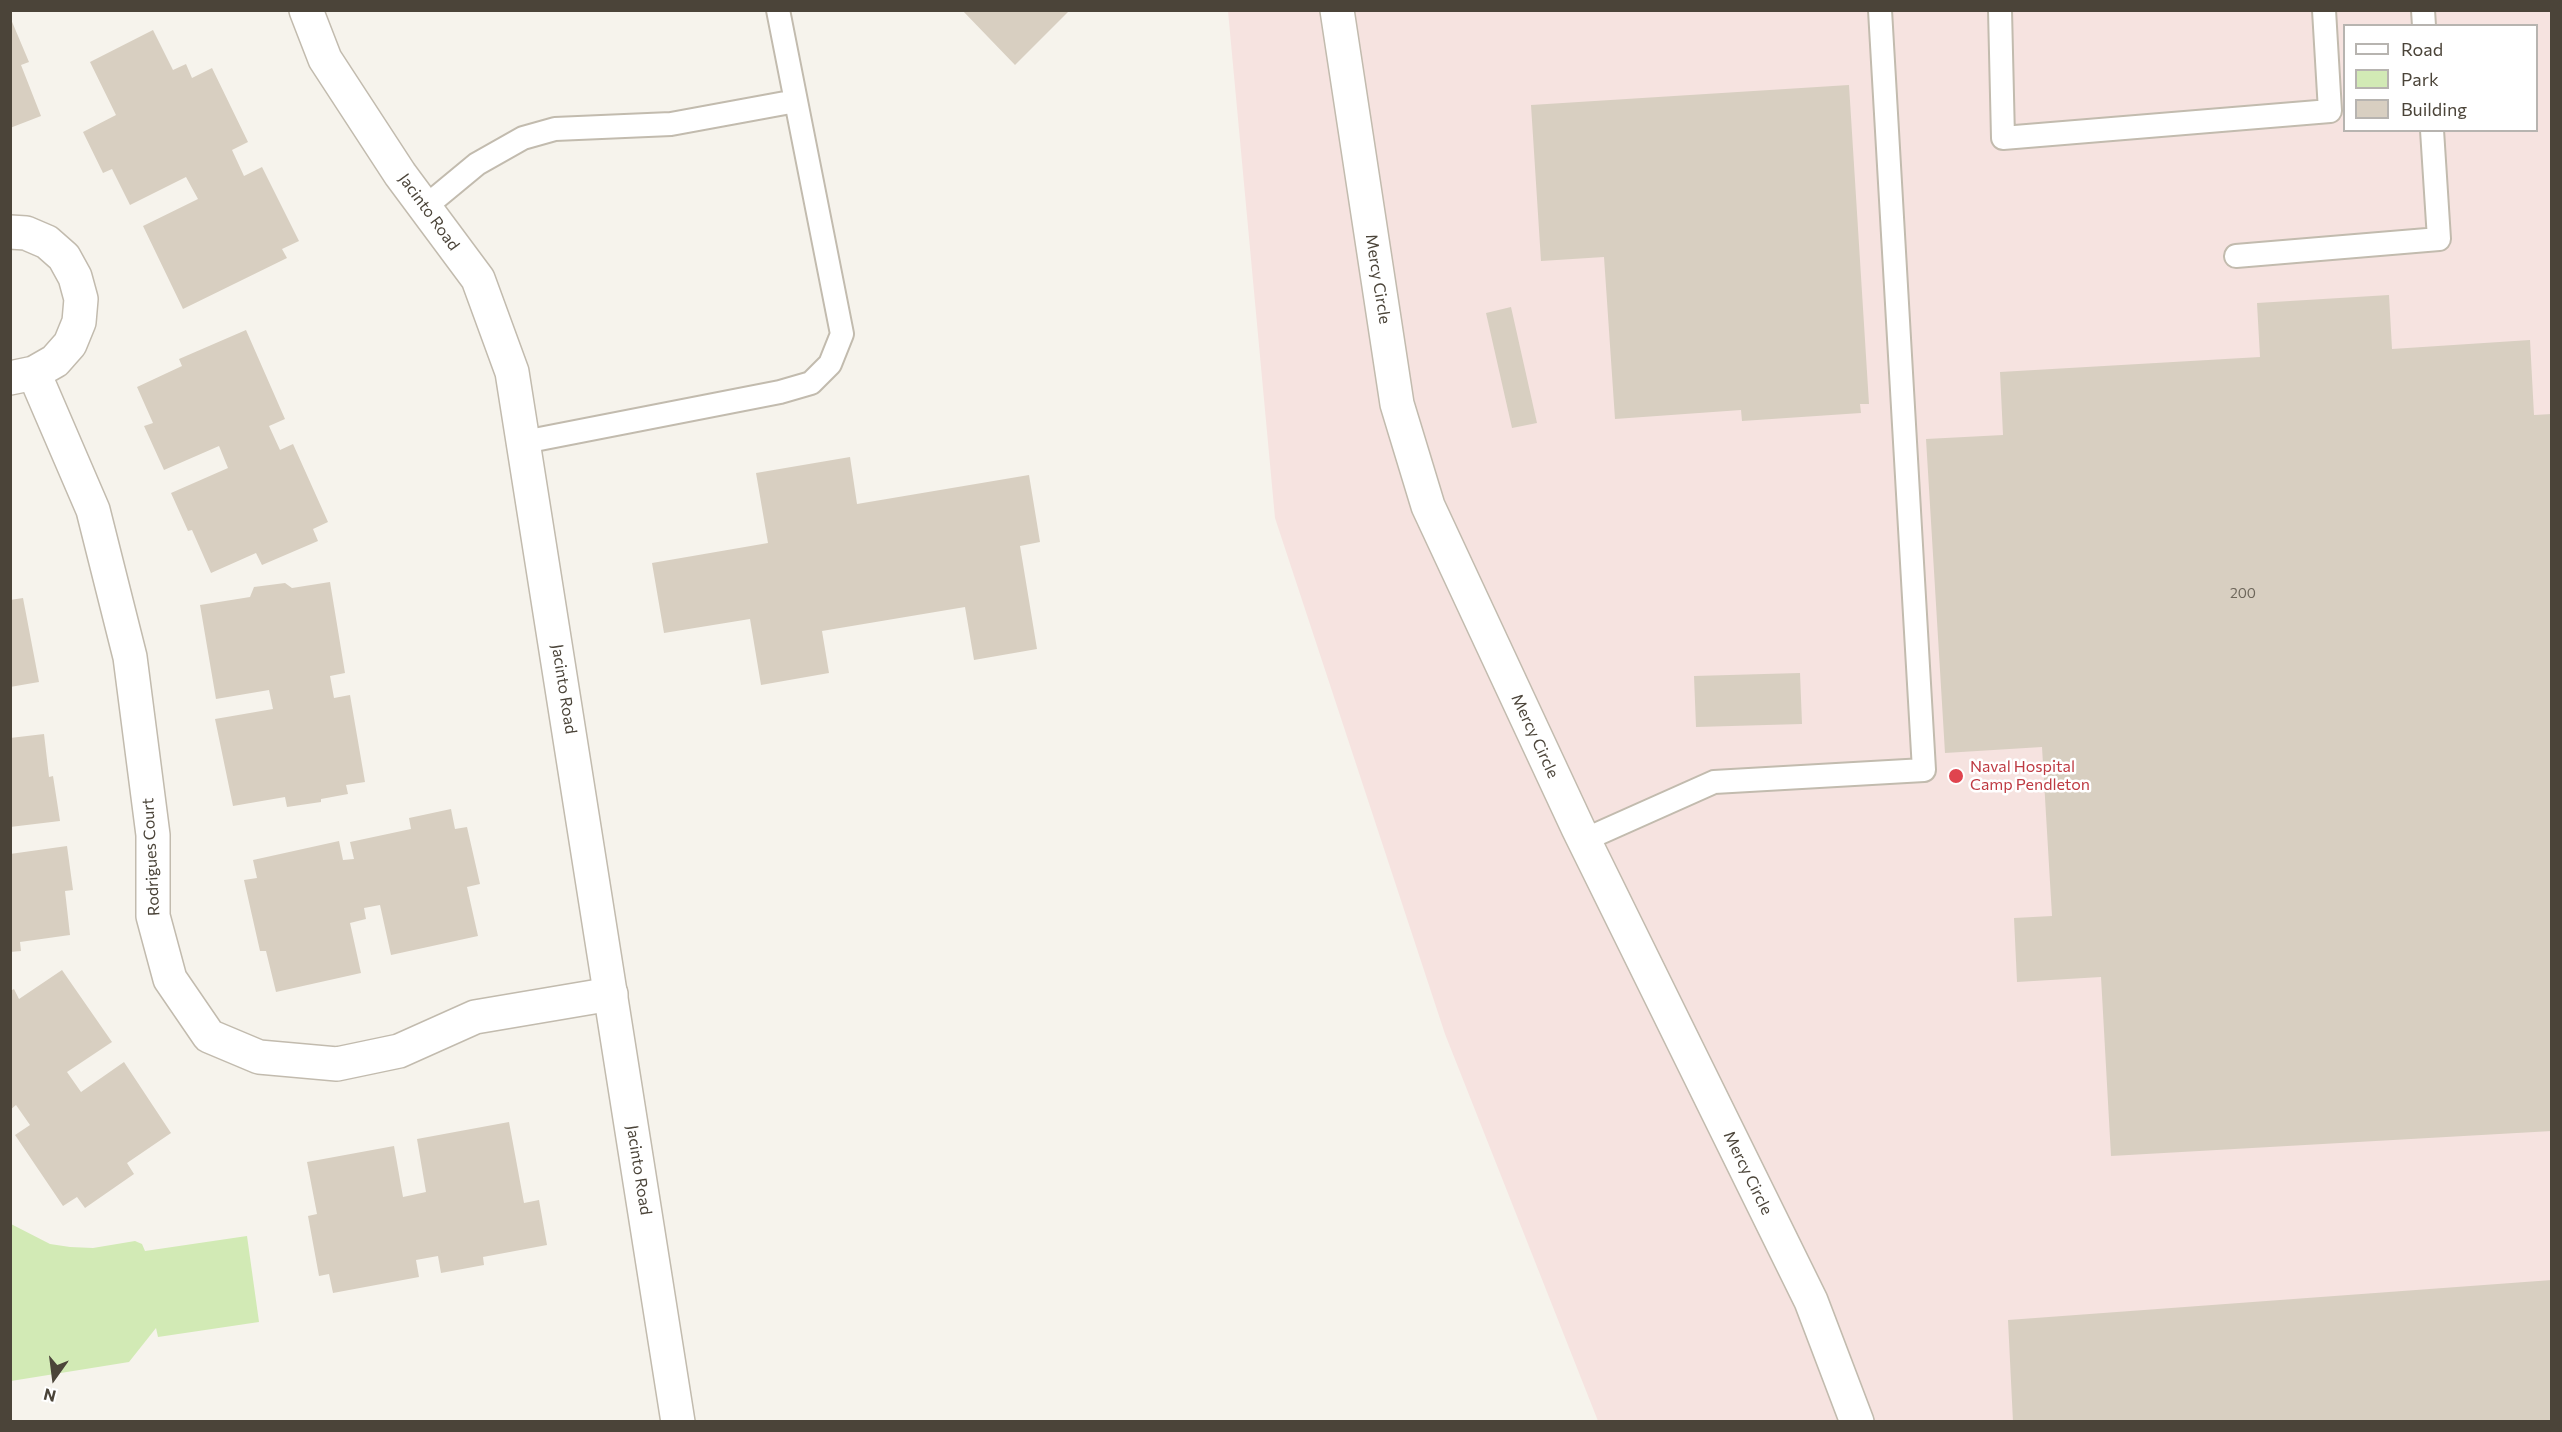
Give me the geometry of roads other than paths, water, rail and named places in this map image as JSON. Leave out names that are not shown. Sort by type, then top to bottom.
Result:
[{"type":"street","name":"Jacinto Road","points":[[306,10],[325,58],[425,207],[478,279],[513,372],[678,1422]]},
{"type":"street","name":"Mercy Circle","points":[[1337,10],[1397,404],[1428,506],[1584,840],[1811,1301],[1857,1422]]},
{"type":"street","name":"Rodrigues Court","points":[[10,232],[26,233],[46,242],[64,257],[75,277],[81,300],[79,322],[70,344],[55,361],[22,375],[93,510],[130,657],[153,835],[153,916],[170,979],[209,1036],[259,1058],[337,1064],[399,1051],[475,1017],[611,994]]},
{"type":"lane","points":[[524,442],[780,392],[810,383],[830,364],[842,334],[778,10]]},
{"type":"lane","points":[[1584,840],[1714,782],[1924,770],[1880,10]]},
{"type":"lane","points":[[2000,10],[2003,138],[2330,111],[2324,10]]},
{"type":"lane","points":[[425,207],[477,164],[523,138],[555,129],[659,126],[796,101]]},
{"type":"lane","points":[[2236,256],[2439,239],[2432,132]]},
{"type":"place","name":"Naval Hospital Camp Pendleton","points":[[1956,776]]}]
